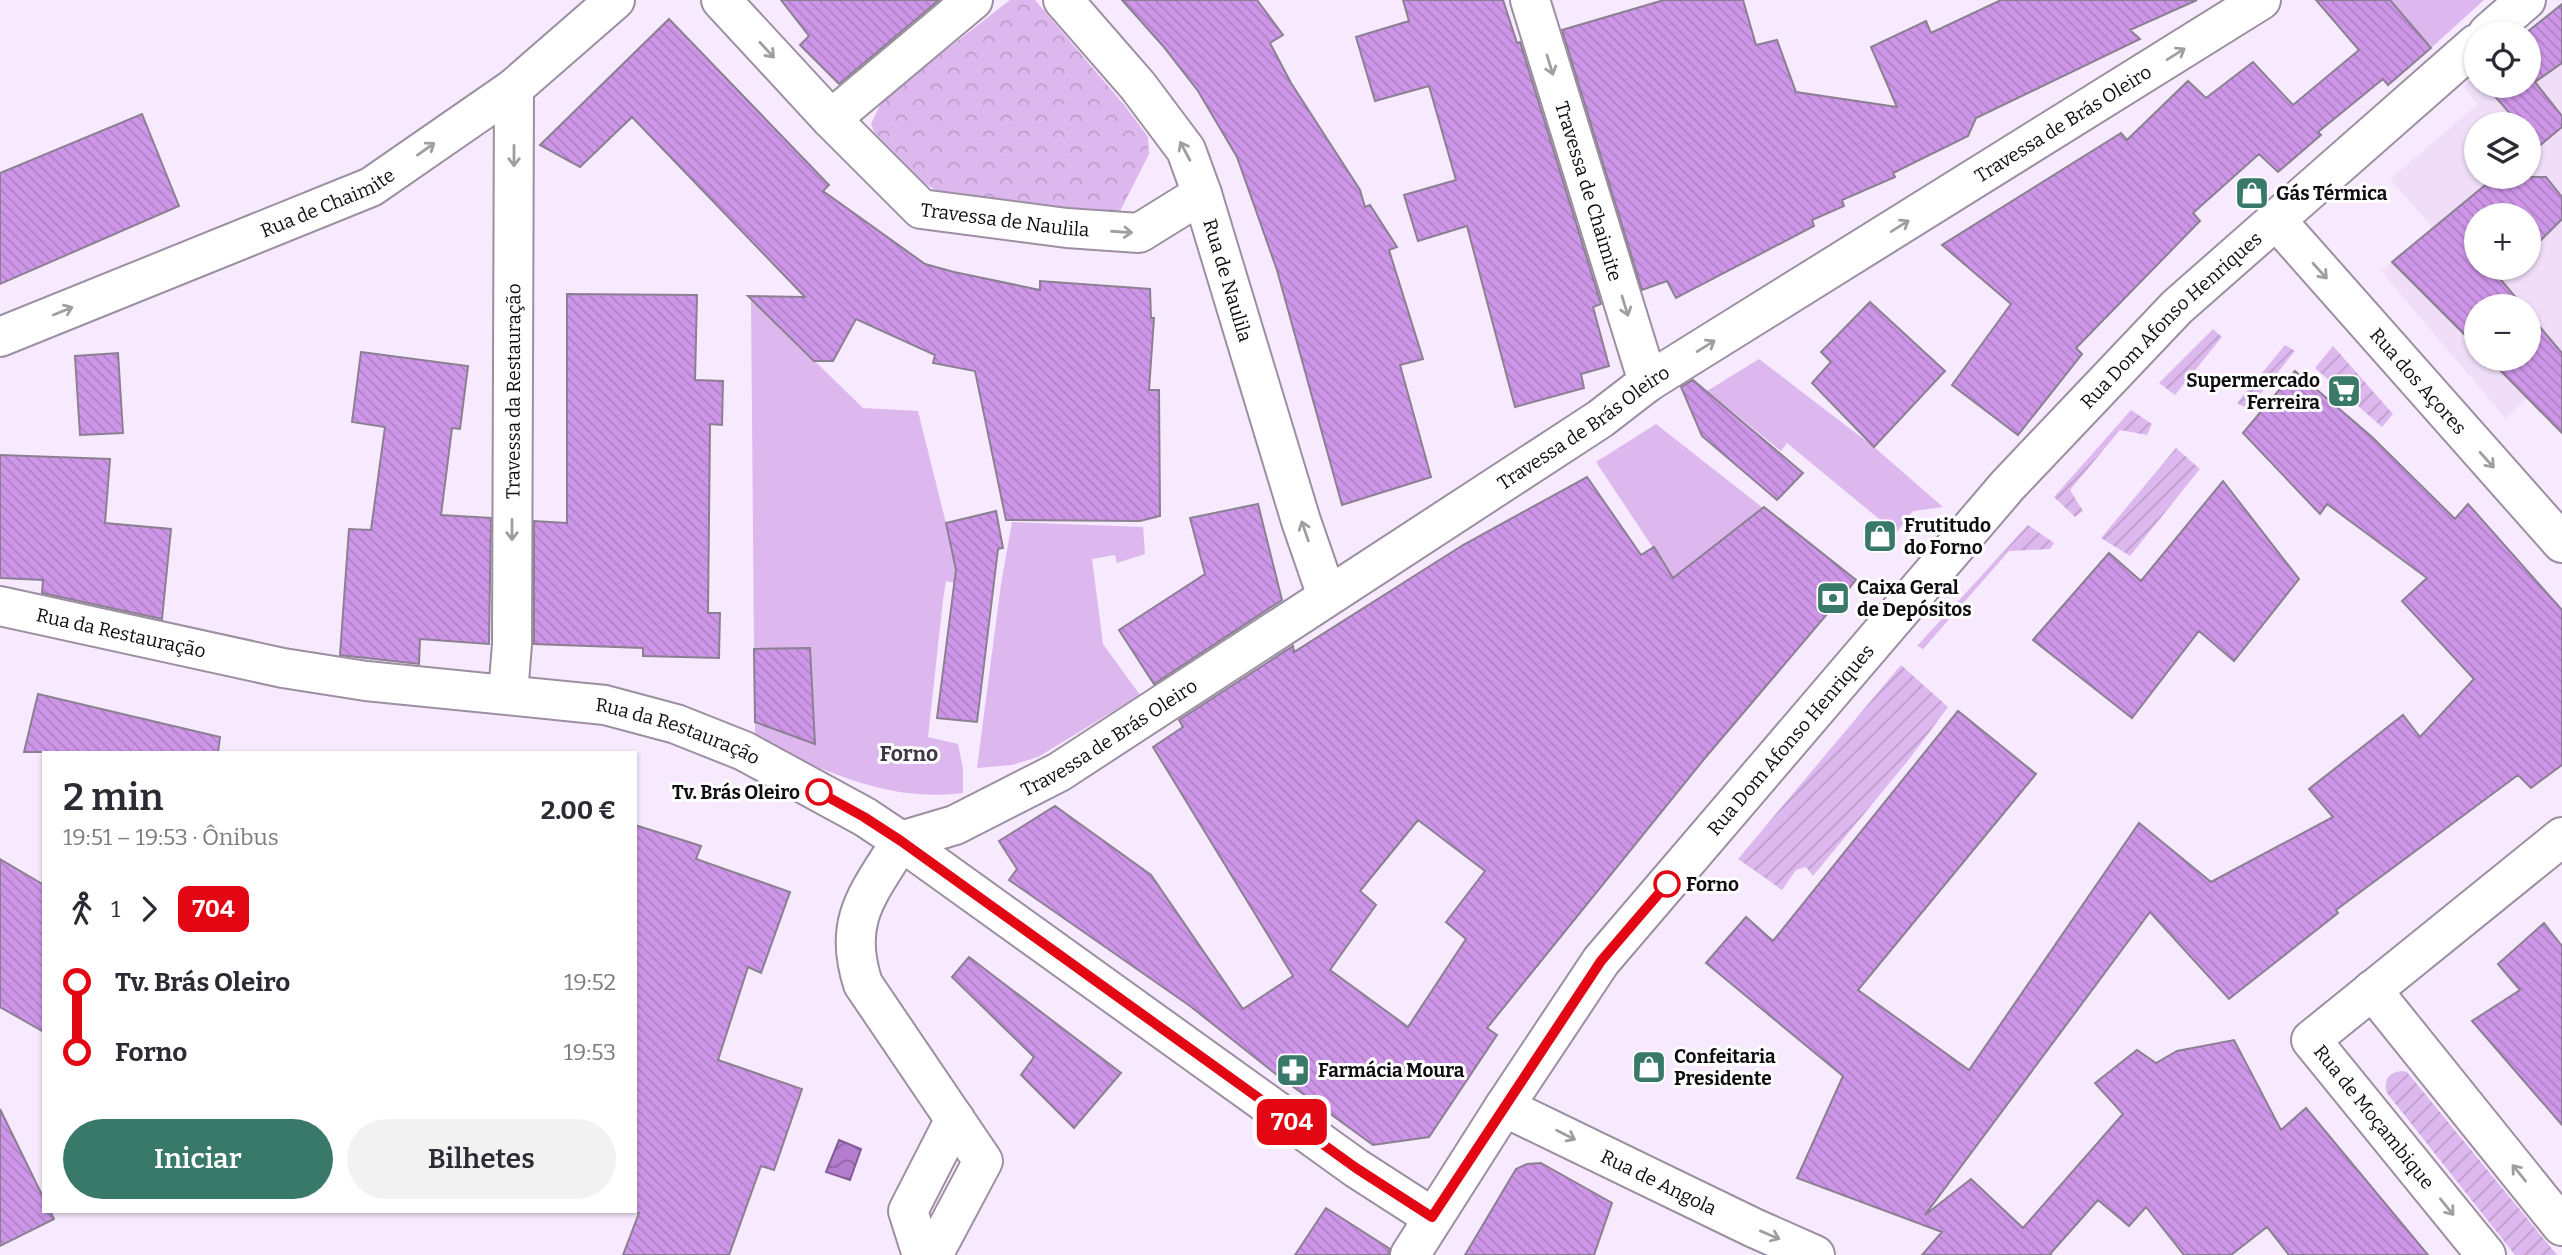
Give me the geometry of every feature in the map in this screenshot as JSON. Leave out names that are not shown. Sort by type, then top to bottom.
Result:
[{"type":"street","name":"Rua de Chaimite","points":[[0,337],[371,187],[514,88],[615,0]]},
{"type":"street","name":"Travessa de Naulila","points":[[721,0],[831,119],[921,209],[1067,228],[1139,233],[1202,194]]},
{"type":"street","points":[[831,119],[973,0]]},
{"type":"street","name":"Rua de Naulila","points":[[1063,0],[1138,86],[1186,150],[1202,194],[1301,521],[1327,596]]},
{"type":"street","name":"Travessa de Chaimite","points":[[1530,0],[1648,382]]},
{"type":"street","name":"Travessa de Brás Oleiro","points":[[901,841],[955,825],[1059,772],[1600,419],[1648,382],[2261,0]]},
{"type":"street","points":[[2502,21],[2526,0]]},
{"type":"street","name":"Rua Dom Afonso Henriques","points":[[1410,1255],[1432,1217],[1601,961],[1999,496],[2177,307],[2464,55]]},
{"type":"street","name":"Travessa da Restauração","points":[[508,694],[512,644],[514,88]]},
{"type":"street","name":"Rua dos Açores","points":[[2276,220],[2562,543]]},
{"type":"street","name":"Rua da Restauração","points":[[0,606],[283,668],[366,681],[605,705],[676,724],[744,751],[864,817],[901,841],[1356,1168],[1432,1217]]},
{"type":"street","name":"Rua de Moçambique","points":[[2486,1255],[2311,1040],[2562,837]]},
{"type":"street","points":[[901,841],[867,897],[854,939],[856,963],[863,984],[983,1161],[933,1255]]},
{"type":"street","points":[[2372,990],[2562,1226]]},
{"type":"street","name":"Rua de Angola","points":[[1504,1107],[1815,1255]]},
{"type":"street","points":[[922,1255],[908,1211],[955,1119]]},
{"type":"shaded area","points":[[2562,63],[2562,116],[2541,90],[2541,78]]},
{"type":"shaded area","points":[[2473,98],[2496,98],[2509,112],[2469,112],[2478,104]]},
{"type":"shaded area","points":[[2464,116],[2464,189],[2541,189],[2541,144],[2562,127],[2562,362],[2506,419],[2465,371],[2541,371],[2541,294],[2464,294],[2464,369],[2381,271],[2433,228],[2390,179]]},
{"type":"green space","points":[[1010,0],[1035,0],[1148,137],[1149,154],[1118,215],[1112,217],[940,193],[924,183],[874,132],[871,124],[883,99]]},
{"type":"green space","points":[[2390,0],[2484,0],[2431,48]]},
{"type":"green space","points":[[751,299],[863,408],[918,411],[956,573],[954,583],[946,581],[928,737],[958,744],[963,769],[963,793],[935,795],[882,788],[831,772],[755,741],[755,722],[814,743],[810,649],[754,649]]},
{"type":"green space","points":[[2213,329],[2222,337],[2175,395],[2159,383]]},
{"type":"green space","points":[[2285,345],[2295,351],[2248,409],[2237,403]]},
{"type":"green space","points":[[2333,346],[2393,414],[2382,427],[2315,368]]},
{"type":"green space","points":[[1759,359],[1874,447],[1943,507],[1913,511],[1896,533],[1787,443],[1781,451],[1707,391]]},
{"type":"green space","points":[[2131,410],[2152,424],[2147,435],[2120,430],[2070,490],[2083,511],[2075,517],[2054,497]]},
{"type":"green space","points":[[1656,424],[1763,508],[1673,578],[1596,462]]},
{"type":"green space","points":[[2176,448],[2200,469],[2130,556],[2101,538]]},
{"type":"green space","points":[[1012,522],[1143,527],[1145,554],[1117,563],[1115,555],[1092,559],[1103,644],[1140,695],[1038,757],[1012,765],[977,768],[1001,584]]},
{"type":"green space","points":[[2028,525],[2054,543],[2050,549],[2009,551],[1923,649],[1917,646]]},
{"type":"green space","points":[[1901,665],[1948,707],[1910,758],[1813,876],[1806,867],[1796,870],[1782,890],[1738,859]]},
{"type":"green space","points":[[2401,1071],[2407,1072],[2557,1255],[2515,1255],[2387,1093],[2388,1078]]},
{"type":"water","points":[[839,1140],[861,1149],[850,1180],[826,1172]]},
{"type":"building","points":[[781,0],[939,0],[839,84],[800,45],[809,36]]},
{"type":"building","points":[[1122,0],[1257,0],[1283,35],[1270,43],[1291,83],[1360,190],[1365,207],[1370,205],[1397,247],[1389,250],[1423,359],[1400,365],[1431,477],[1342,505],[1277,270],[1237,157],[1198,91]]},
{"type":"building","points":[[1403,0],[1503,0],[1517,43],[1520,42],[1601,304],[1593,307],[1609,366],[1581,374],[1584,388],[1515,407],[1467,226],[1418,241],[1404,195],[1456,180],[1429,86],[1375,101],[1356,37],[1409,21]]},
{"type":"building","points":[[1664,0],[1743,0],[1756,45],[1777,40],[1796,92],[1897,107],[1871,47],[1926,21],[1931,33],[2001,0],[2197,0],[2130,30],[2140,39],[1976,118],[1968,136],[1893,173],[1895,177],[1842,200],[1844,206],[1812,220],[1814,226],[1676,298],[1667,281],[1642,290],[1562,30]]},
{"type":"building","points":[[2316,0],[2390,0],[2431,48],[2388,85],[2383,79],[2318,132],[2321,135],[2278,172],[2259,154],[2193,213],[2200,221],[2076,348],[2082,354],[2018,435],[1952,385],[2011,304],[1942,245],[2121,133],[2127,140],[2188,81],[2206,98],[2253,62],[2293,105],[2359,50]]},
{"type":"building","points":[[2562,4],[2562,63],[2541,78],[2541,21]]},
{"type":"building","points":[[669,19],[829,185],[823,191],[925,264],[1040,290],[1040,281],[1150,289],[1151,318],[1154,318],[1149,390],[1159,390],[1160,516],[1140,521],[1006,520],[975,371],[933,363],[935,355],[856,319],[833,361],[814,361],[748,296],[805,297],[632,117],[580,167],[540,145]]},
{"type":"building","points":[[2541,90],[2562,116],[2562,127],[2541,144],[2541,112],[2509,112],[2496,98],[2541,98]]},
{"type":"building","points":[[142,114],[179,206],[0,284],[0,173]]},
{"type":"building","points":[[2541,177],[2546,177],[2562,197],[2562,219],[2541,240],[2541,203],[2464,203],[2464,280],[2501,280],[2513,294],[2464,294],[2464,334],[2392,262],[2480,189],[2541,189]]},
{"type":"building","points":[[567,294],[697,295],[695,380],[723,381],[722,425],[710,424],[708,613],[720,613],[719,658],[643,656],[643,648],[534,644],[534,521],[567,523]]},
{"type":"building","points":[[1870,302],[1945,371],[1874,447],[1812,383],[1831,362],[1821,352]]},
{"type":"building","points":[[2541,328],[2562,353],[2562,433],[2501,371],[2541,371]]},
{"type":"building","points":[[361,352],[468,366],[460,429],[452,428],[441,515],[491,518],[489,644],[420,639],[419,664],[340,655],[349,529],[371,530],[385,427],[352,422]]},
{"type":"building","points":[[118,353],[123,433],[80,435],[75,356]]},
{"type":"building","points":[[2295,371],[2372,437],[2455,519],[2468,504],[2562,610],[2562,765],[2531,788],[2518,775],[2336,910],[2338,913],[2229,999],[2150,912],[1925,1215],[1971,1179],[2023,1228],[2123,1114],[2095,1083],[2137,1050],[2156,1063],[2177,1051],[2234,1040],[2281,1130],[2306,1108],[2428,1255],[2289,1255],[2267,1227],[2231,1255],[2184,1255],[2146,1207],[2129,1226],[2098,1200],[2050,1254],[2052,1255],[1922,1255],[1942,1232],[1797,1178],[1843,1076],[1706,963],[1746,917],[1773,941],[1958,711],[2036,774],[1858,990],[1969,1070],[2139,823],[2211,882],[2333,817],[2309,789],[2403,715],[2420,737],[2474,679],[2402,601],[2427,578],[2327,504],[2320,514],[2243,433]]},
{"type":"building","points":[[1693,380],[1803,473],[1777,500],[1702,436],[1681,387]]},
{"type":"building","points":[[0,455],[110,459],[105,523],[171,529],[162,619],[42,593],[43,580],[0,578]]},
{"type":"building","points":[[1587,477],[1641,555],[1654,547],[1673,578],[1764,507],[1856,580],[1705,758],[1487,1028],[1497,1035],[1429,1137],[1373,1145],[1277,1075],[1190,1006],[1009,880],[1017,869],[999,841],[1055,806],[1151,875],[1243,1009],[1293,976],[1153,747],[1183,727],[1179,720],[1293,646],[1294,652],[1463,545]],"holes":[[[1418,820],[1485,871],[1446,922],[1466,939],[1408,1027],[1330,970],[1376,905],[1360,891]]]},
{"type":"building","points":[[2223,481],[2299,579],[2234,661],[2199,631],[2132,718],[2033,640],[2109,553],[2141,581]]},
{"type":"building","points":[[1258,504],[1282,600],[1154,684],[1119,630],[1205,574],[1190,518]]},
{"type":"building","points":[[996,511],[1003,548],[998,549],[977,722],[937,718],[956,570],[946,523]]},
{"type":"building","points":[[810,648],[815,744],[755,722],[754,649]]},
{"type":"building","points":[[38,694],[220,737],[218,751],[24,752]]},
{"type":"building","points":[[637,826],[701,846],[696,859],[790,892],[761,973],[748,967],[718,1060],[802,1089],[774,1170],[761,1166],[729,1255],[623,1255],[639,1213]]},
{"type":"building","points":[[0,859],[42,884],[42,1031],[0,1007]]},
{"type":"building","points":[[2544,923],[2562,946],[2562,1125],[2472,1021],[2520,990],[2498,964]]},
{"type":"building","points":[[969,957],[1121,1073],[1074,1128],[1021,1075],[1034,1057],[952,977]]},
{"type":"building","points":[[0,1109],[42,1195],[42,1213],[51,1213],[54,1219],[0,1246]]},
{"type":"building","points":[[1541,1163],[1612,1203],[1594,1255],[1465,1255],[1516,1169],[1527,1164]]},
{"type":"building","points":[[1326,1208],[1390,1249],[1388,1255],[1295,1255]]},
{"type":"bus line","name":"704","points":[[819,792],[901,841],[1356,1168],[1432,1217],[1601,961],[1667,884]]},
{"type":"place","name":"Gás Térmica","points":[[2252,193]]},
{"type":"place","name":"Supermercado Ferreira","points":[[2344,391]]},
{"type":"place","name":"Frutitudo do Forno","points":[[1880,536]]},
{"type":"place","name":"Caixa Geral de Depósitos","points":[[1833,598]]},
{"type":"place","name":"Tv. Brás Oleiro","points":[[819,792]]},
{"type":"place","name":"Forno","points":[[1667,884]]},
{"type":"place","name":"Confeitaria Presidente","points":[[1649,1067]]},
{"type":"place","name":"Farmácia Moura","points":[[1293,1070]]},
{"type":"district","name":"Forno","points":[[909,754]]}]
